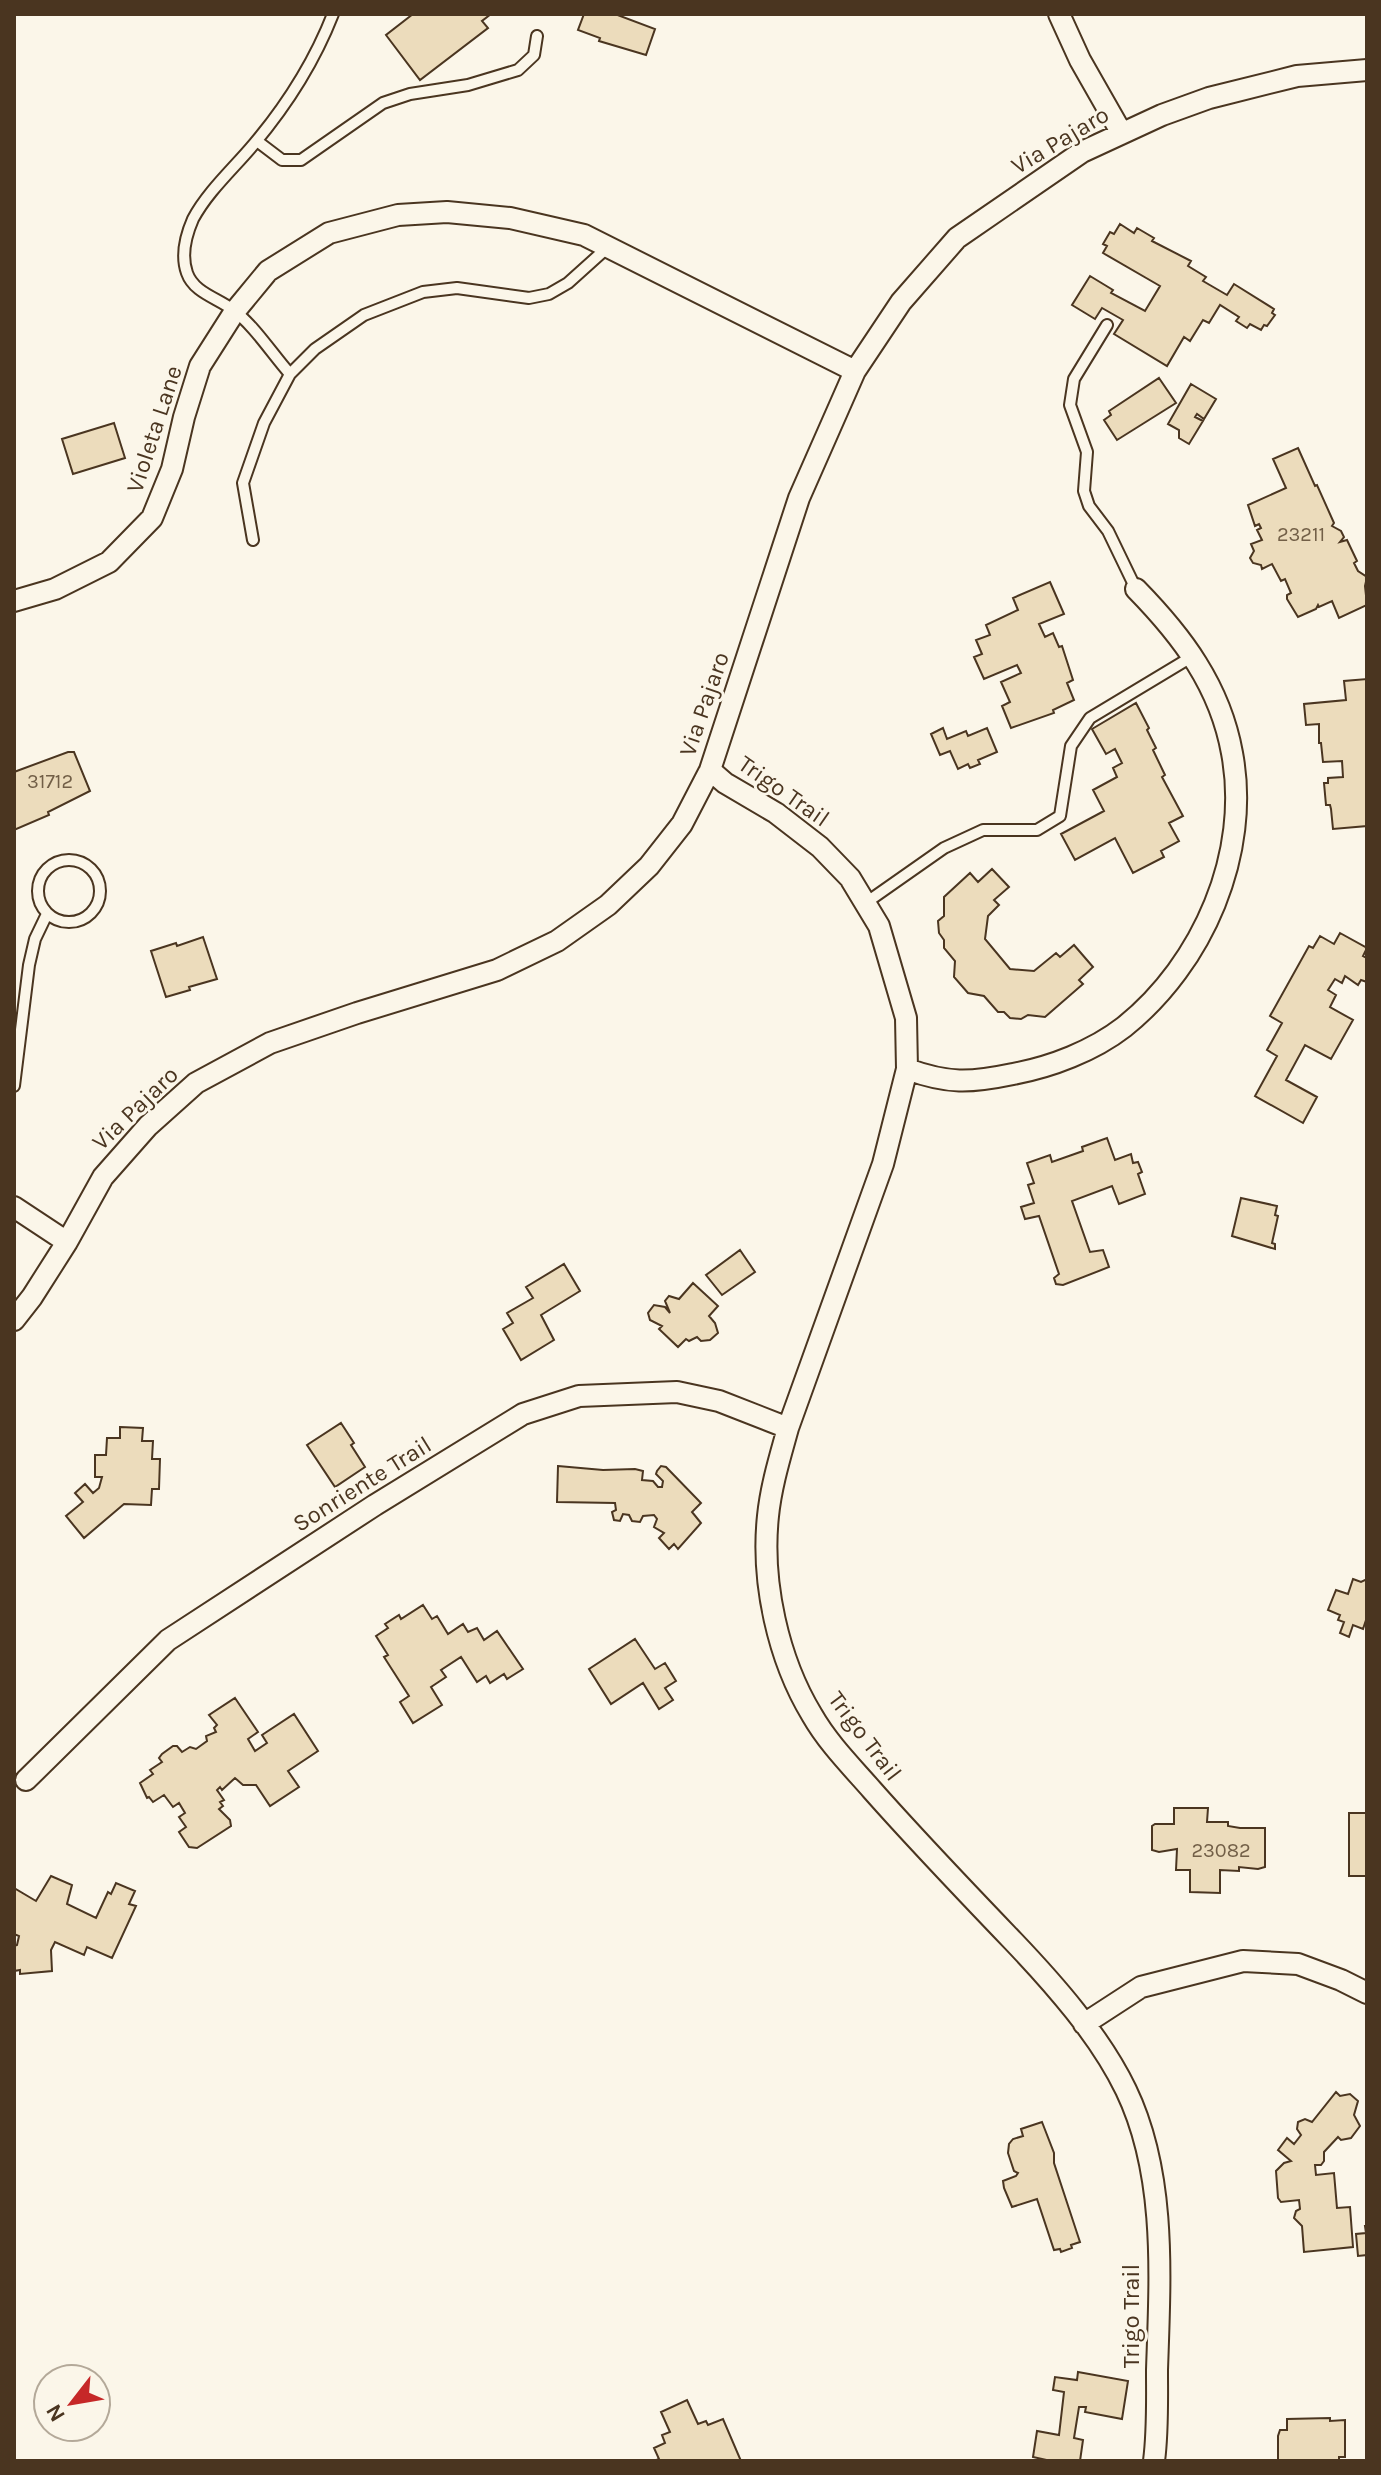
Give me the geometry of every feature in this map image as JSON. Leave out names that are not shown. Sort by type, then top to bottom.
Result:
[{"type":"street","points":[[1059,14],[1080,60],[1121,132]]},
{"type":"street","name":"Via Pajaro","points":[[14,1320],[67,1242],[103,1177],[148,1126],[196,1083],[270,1043],[497,970],[557,941],[608,905],[649,866],[682,824],[710,770],[799,498],[855,371],[901,302],[957,238],[1082,152],[1121,132],[1209,98],[1297,76],[1367,70]]},
{"type":"street","name":"Violeta Lane","points":[[14,601],[55,589],[109,562],[152,518],[172,469],[200,366],[235,311],[268,271],[329,233],[398,215],[447,212],[510,218],[584,235],[855,371]]},
{"type":"street","points":[[907,1069],[938,1080],[965,1082],[1033,1070],[1096,1045],[1123,1027],[1148,1004],[1191,951],[1221,889],[1236,819],[1234,768],[1225,722],[1213,690],[1193,656],[1169,622],[1136,589]]},
{"type":"street","name":"Trigo Trail","points":[[710,770],[725,783],[776,813],[820,847],[850,878],[879,926],[906,1018],[907,1069],[883,1164],[788,1428],[776,1470],[768,1518],[768,1562],[774,1608],[786,1660],[811,1714],[836,1750],[1034,1964],[1084,2024],[1125,2088],[1148,2155],[1157,2216],[1159,2330],[1154,2461]]},
{"type":"street","points":[[14,1207],[67,1242]]},
{"type":"street","name":"Sonriente Trail","points":[[26,1780],[168,1640],[375,1505],[523,1414],[579,1396],[677,1392],[719,1401],[788,1428]]},
{"type":"street","points":[[1084,2024],[1141,1987],[1243,1961],[1298,1964],[1367,1993]]},
{"type":"lane","points":[[290,374],[235,311],[199,289],[187,274],[184,249],[193,221],[207,199],[257,141],[308,66],[323,41],[333,14]]},
{"type":"lane","points":[[257,141],[282,160],[301,160],[383,103],[410,94],[468,85],[518,70],[534,55],[537,36]]},
{"type":"lane","points":[[253,540],[243,483],[264,423],[290,374],[315,349],[364,315],[423,292],[457,288],[529,298],[549,294],[568,283],[608,247]]},
{"type":"lane","points":[[1107,325],[1074,379],[1070,405],[1087,452],[1084,491],[1089,506],[1108,531],[1136,589]]},
{"type":"lane","points":[[867,902],[944,848],[983,830],[1037,830],[1060,816],[1071,746],[1090,718],[1193,656]]},
{"type":"lane","points":[[68,860],[80,862],[91,869],[98,879],[100,891],[98,903],[91,913],[69,923],[57,921],[47,914],[37,892],[46,869],[68,860]]},
{"type":"lane","points":[[14,1086],[29,965],[35,939],[47,914]]},
{"type":"building","points":[[413,14],[491,14],[482,21],[488,28],[420,80],[386,35]]},
{"type":"building","points":[[584,14],[615,14],[655,29],[646,55],[599,41],[600,38],[578,30]]},
{"type":"building","points":[[1120,224],[1134,233],[1137,228],[1154,238],[1152,241],[1191,261],[1188,266],[1206,277],[1203,281],[1227,295],[1234,284],[1274,309],[1272,313],[1275,315],[1261,330],[1250,324],[1247,328],[1236,321],[1239,317],[1220,305],[1209,323],[1203,320],[1190,341],[1184,337],[1167,366],[1114,334],[1123,320],[1102,308],[1095,319],[1072,305],[1090,276],[1113,290],[1111,293],[1145,311],[1160,286],[1103,253],[1107,246],[1103,244],[1110,232],[1114,234]]},
{"type":"building","points":[[1159,378],[1176,403],[1117,440],[1104,420],[1111,415],[1109,411]]},
{"type":"building","points":[[1191,384],[1216,399],[1204,419],[1197,414],[1195,417],[1203,421],[1189,444],[1179,438],[1179,430],[1168,424]]},
{"type":"building","points":[[114,423],[125,458],[73,474],[62,439]]},
{"type":"building","points":[[1298,448],[1334,523],[1332,526],[1344,537],[1340,542],[1347,540],[1357,561],[1354,563],[1358,571],[1367,577],[1367,605],[1339,618],[1332,601],[1298,617],[1287,599],[1291,593],[1285,579],[1281,581],[1272,564],[1262,569],[1250,558],[1254,551],[1251,544],[1262,540],[1257,530],[1261,528],[1259,524],[1255,526],[1248,505],[1286,488],[1273,459]]},
{"type":"building","points":[[1050,582],[1064,614],[1039,624],[1045,637],[1053,633],[1059,647],[1062,646],[1073,680],[1067,683],[1074,700],[1053,710],[1054,713],[1011,728],[1002,706],[1010,702],[1001,682],[1021,673],[1017,665],[984,679],[974,657],[982,654],[976,640],[990,635],[986,625],[1018,610],[1013,598]]},
{"type":"building","points":[[1367,679],[1367,826],[1333,829],[1324,783],[1328,783],[1328,778],[1343,777],[1342,761],[1323,762],[1319,724],[1306,725],[1304,704],[1346,700],[1344,681]]},
{"type":"building","points":[[1136,703],[1149,728],[1147,730],[1156,748],[1153,750],[1165,775],[1162,777],[1183,816],[1169,823],[1179,841],[1161,851],[1164,857],[1133,873],[1115,838],[1075,860],[1061,834],[1104,811],[1093,790],[1117,777],[1113,768],[1122,763],[1115,749],[1106,754],[1092,729]]},
{"type":"building","points":[[943,728],[947,739],[966,731],[968,736],[987,728],[997,752],[978,760],[980,764],[970,768],[968,764],[958,769],[950,751],[940,755],[931,734]]},
{"type":"building","points":[[74,752],[90,791],[48,812],[49,815],[14,830],[14,772]]},
{"type":"building","points":[[992,869],[1009,887],[994,900],[999,905],[988,916],[985,939],[1010,969],[1034,971],[1056,953],[1060,957],[1074,945],[1093,967],[1079,980],[1083,984],[1045,1017],[1028,1015],[1021,1019],[1010,1018],[1004,1012],[998,1012],[984,996],[968,993],[954,977],[955,961],[944,948],[944,940],[939,933],[938,921],[944,916],[944,897],[970,873],[978,882]]},
{"type":"building","points":[[1340,933],[1367,948],[1363,956],[1367,958],[1367,982],[1361,980],[1358,985],[1345,976],[1342,983],[1335,979],[1328,990],[1336,995],[1330,1007],[1353,1020],[1331,1059],[1305,1045],[1286,1080],[1317,1097],[1303,1123],[1255,1096],[1277,1056],[1267,1050],[1282,1023],[1270,1016],[1309,946],[1313,948],[1320,936],[1334,944]]},
{"type":"building","points":[[203,937],[217,979],[166,997],[151,951]]},
{"type":"building","points":[[1107,1138],[1115,1160],[1131,1154],[1133,1163],[1138,1162],[1142,1172],[1138,1174],[1145,1194],[1119,1204],[1112,1186],[1072,1201],[1090,1252],[1103,1250],[1109,1267],[1063,1285],[1056,1284],[1054,1278],[1059,1274],[1039,1216],[1025,1219],[1021,1207],[1034,1203],[1028,1185],[1034,1183],[1027,1163],[1050,1155],[1052,1162]]},
{"type":"building","points":[[1241,1198],[1277,1206],[1272,1243],[1275,1249],[1232,1236]]},
{"type":"building","points":[[740,1250],[755,1272],[722,1295],[706,1275]]},
{"type":"building","points":[[564,1264],[580,1291],[541,1315],[554,1340],[521,1360],[503,1329],[513,1323],[507,1313],[533,1298],[526,1287]]},
{"type":"building","points":[[693,1283],[718,1306],[709,1316],[718,1333],[710,1340],[701,1341],[697,1337],[689,1341],[686,1339],[678,1347],[659,1329],[662,1326],[650,1320],[648,1313],[654,1305],[665,1307],[670,1313],[665,1301],[669,1296],[679,1299]]},
{"type":"building","points":[[341,1423],[365,1467],[335,1487],[307,1445]]},
{"type":"building","points":[[120,1427],[143,1428],[142,1441],[153,1441],[152,1459],[160,1459],[159,1489],[152,1489],[151,1505],[124,1504],[84,1538],[66,1516],[83,1502],[75,1493],[85,1484],[93,1493],[99,1488],[102,1477],[95,1477],[95,1455],[106,1455],[107,1438],[120,1438]]},
{"type":"building","points":[[558,1466],[635,1469],[643,1471],[642,1480],[653,1481],[658,1487],[662,1487],[663,1481],[656,1474],[657,1471],[661,1466],[666,1467],[701,1503],[692,1512],[701,1523],[678,1549],[674,1544],[669,1549],[659,1538],[664,1533],[654,1527],[657,1519],[654,1515],[643,1516],[640,1522],[632,1521],[629,1515],[623,1514],[620,1521],[614,1520],[612,1512],[616,1510],[615,1503],[557,1502]]},
{"type":"building","points":[[1353,1579],[1361,1582],[1367,1579],[1367,1617],[1363,1629],[1353,1625],[1349,1637],[1340,1633],[1344,1622],[1338,1620],[1340,1615],[1328,1610],[1336,1590],[1348,1594]]},
{"type":"building","points":[[423,1605],[432,1619],[437,1616],[448,1634],[463,1624],[468,1632],[477,1628],[484,1640],[497,1631],[523,1669],[507,1679],[504,1674],[490,1683],[486,1676],[477,1682],[461,1657],[441,1670],[446,1677],[431,1687],[442,1705],[413,1723],[400,1702],[409,1696],[384,1657],[388,1655],[376,1636],[388,1628],[385,1624],[399,1615],[401,1619]]},
{"type":"building","points":[[635,1639],[655,1669],[665,1663],[676,1681],[665,1688],[673,1700],[659,1709],[643,1683],[611,1704],[589,1669]]},
{"type":"building","points":[[235,1698],[258,1732],[248,1739],[255,1751],[267,1743],[262,1735],[294,1714],[318,1751],[288,1771],[299,1787],[270,1806],[256,1785],[243,1785],[235,1778],[222,1790],[220,1787],[217,1790],[224,1800],[220,1802],[223,1806],[219,1809],[230,1820],[231,1826],[197,1848],[189,1847],[179,1832],[186,1827],[179,1817],[185,1813],[179,1803],[173,1807],[164,1795],[153,1802],[147,1798],[140,1783],[153,1774],[150,1770],[162,1762],[159,1758],[173,1746],[182,1752],[190,1747],[196,1749],[207,1741],[206,1736],[216,1732],[214,1728],[217,1725],[209,1715]]},
{"type":"building","points":[[1174,1808],[1208,1808],[1207,1822],[1228,1822],[1228,1826],[1240,1828],[1265,1828],[1265,1867],[1220,1870],[1220,1893],[1190,1892],[1190,1870],[1176,1870],[1177,1849],[1152,1850],[1152,1826],[1174,1824]]},
{"type":"building","points":[[1349,1813],[1367,1813],[1367,1876],[1349,1876]]},
{"type":"building","points":[[51,1876],[72,1885],[67,1904],[96,1918],[108,1892],[111,1894],[116,1883],[135,1891],[129,1904],[136,1906],[112,1958],[87,1947],[84,1955],[55,1942],[51,1950],[52,1971],[20,1974],[20,1970],[14,1971],[14,1946],[19,1936],[14,1934],[14,1888],[36,1901]]},
{"type":"building","points":[[1336,2092],[1340,2096],[1350,2094],[1358,2101],[1354,2115],[1360,2126],[1351,2138],[1341,2140],[1338,2137],[1324,2152],[1324,2161],[1321,2165],[1315,2165],[1316,2175],[1334,2173],[1337,2208],[1350,2207],[1353,2247],[1304,2252],[1302,2226],[1294,2218],[1300,2209],[1299,2200],[1281,2202],[1278,2198],[1276,2171],[1291,2161],[1278,2150],[1287,2138],[1294,2144],[1301,2135],[1297,2129],[1298,2122],[1305,2119],[1312,2122]]},
{"type":"building","points":[[1042,2122],[1080,2242],[1061,2252],[1060,2249],[1054,2250],[1037,2199],[1012,2207],[1004,2188],[1003,2181],[1018,2173],[1014,2171],[1008,2153],[1009,2144],[1023,2136],[1021,2129]]},
{"type":"building","points":[[1367,2226],[1367,2255],[1358,2256],[1356,2234],[1366,2233]]},
{"type":"building","points":[[1078,2372],[1128,2381],[1122,2419],[1085,2412],[1086,2407],[1079,2407],[1074,2438],[1083,2440],[1080,2461],[1051,2461],[1033,2457],[1037,2431],[1059,2435],[1064,2392],[1053,2390],[1055,2377],[1077,2380]]},
{"type":"building","points":[[687,2400],[698,2424],[706,2421],[708,2425],[723,2419],[741,2461],[654,2461],[659,2459],[654,2448],[665,2443],[662,2435],[670,2432],[661,2412]]},
{"type":"building","points":[[1330,2418],[1330,2421],[1345,2420],[1345,2457],[1339,2457],[1339,2461],[1278,2461],[1278,2436],[1280,2430],[1287,2430],[1287,2419]]}]
